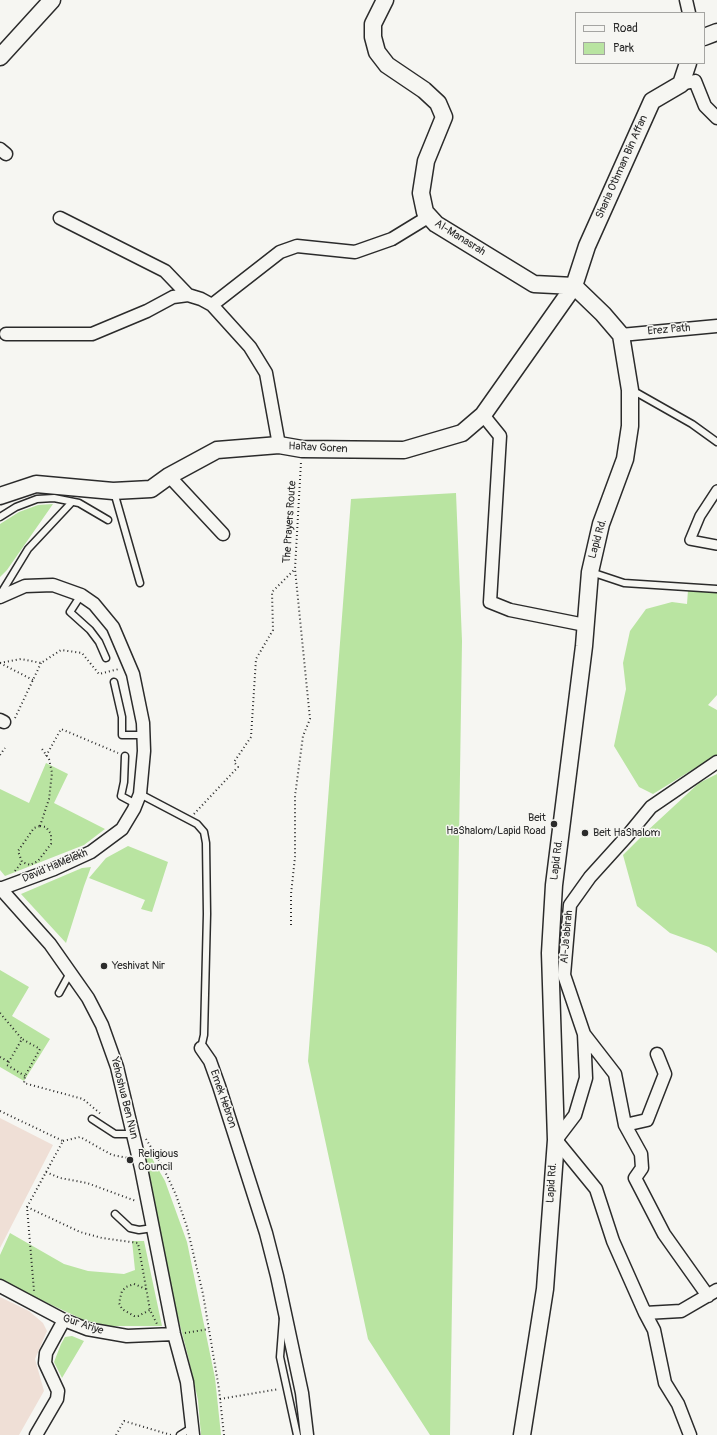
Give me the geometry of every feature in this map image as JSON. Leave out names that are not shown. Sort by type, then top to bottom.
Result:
[{"type":"street","points":[[0,57],[52,0]]},
{"type":"street","name":"Al-Manasrah","points":[[385,0],[373,24],[373,37],[377,52],[387,65],[424,90],[438,103],[443,111],[442,124],[426,161],[421,193],[422,206],[428,217],[436,224],[534,284],[574,286]]},
{"type":"street","points":[[686,0],[689,12]]},
{"type":"street","points":[[705,37],[717,32]]},
{"type":"street","points":[[681,84],[688,64]]},
{"type":"street","points":[[681,84],[695,81],[705,106],[717,118]]},
{"type":"street","name":"Sharia Othman Bin Affan","points":[[574,286],[587,246],[652,101],[681,84]]},
{"type":"street","points":[[212,305],[280,252],[297,246],[355,252],[392,238],[428,217]]},
{"type":"street","points":[[60,218],[165,270],[188,295]]},
{"type":"street","points":[[574,286],[603,314],[621,335]]},
{"type":"street","name":"HaRav Goren","points":[[0,496],[36,484],[113,491],[151,489],[169,476],[217,450],[279,445],[302,449],[404,450],[462,433],[483,415],[574,286]]},
{"type":"street","points":[[6,334],[92,334],[147,311],[173,297],[188,295],[201,299],[212,305],[250,347],[266,373],[279,445]]},
{"type":"street","name":"Erez Path","points":[[621,335],[717,326]]},
{"type":"street","name":"Lapid Rd.","points":[[522,1435],[545,1289],[556,1140],[550,953],[554,885],[590,572],[602,524],[625,459],[630,426],[630,390],[621,335]]},
{"type":"street","points":[[483,415],[500,436],[490,602],[510,610],[585,625]]},
{"type":"street","points":[[169,476],[223,534]]},
{"type":"street","points":[[717,490],[700,516],[690,540],[717,545]]},
{"type":"street","name":"David HaMelekh","points":[[0,596],[25,586],[39,584],[53,585],[82,595],[94,604],[112,627],[130,666],[139,697],[144,751],[138,799],[122,829],[91,852],[54,869],[0,888]]},
{"type":"street","name":"Al-Ja'abirah","points":[[556,1140],[575,1115],[586,1078],[584,1034],[564,975],[570,905],[590,877],[651,807],[716,765]]},
{"type":"street","name":"Yehoshua Ben Nun","points":[[0,888],[50,944],[88,998],[102,1025],[117,1067],[153,1228],[169,1334],[186,1382],[193,1431]]},
{"type":"street","points":[[584,1034],[615,1074],[625,1125],[641,1154],[642,1168],[634,1178],[664,1234],[713,1293],[681,1311],[644,1313]]},
{"type":"street","name":"Emek Hebron","points":[[201,1048],[212,1067],[257,1201],[277,1276],[302,1393],[307,1435]]},
{"type":"street","points":[[625,1125],[647,1120],[665,1074],[657,1054]]},
{"type":"street","points":[[556,1140],[596,1189],[613,1241],[644,1313],[654,1330],[665,1382],[678,1404],[690,1435]]},
{"type":"street","name":"Gur Ariye","points":[[0,1286],[64,1320],[105,1333],[127,1336],[169,1334]]},
{"type":"street","points":[[36,1435],[57,1399],[58,1391],[45,1363],[46,1353],[64,1320]]},
{"type":"lane","points":[[630,390],[692,424],[717,442]]},
{"type":"lane","points":[[113,491],[140,583]]},
{"type":"lane","points":[[0,517],[16,507],[37,499],[54,498],[84,505],[108,520]]},
{"type":"lane","points":[[0,596],[28,549],[72,502]]},
{"type":"lane","points":[[590,572],[624,584],[717,588]]},
{"type":"lane","points":[[82,595],[70,612],[90,630],[99,642],[106,658]]},
{"type":"lane","points":[[114,682],[122,717],[122,735],[143,735]]},
{"type":"lane","name":"Emek Hebron","points":[[125,756],[124,782],[121,796],[138,799],[189,820],[198,824],[204,832],[206,843],[207,914],[204,1035],[201,1048]]},
{"type":"lane","points":[[59,993],[70,973]]},
{"type":"lane","points":[[92,1119],[115,1134],[133,1134]]},
{"type":"lane","points":[[115,1214],[130,1228],[139,1230],[153,1228]]},
{"type":"lane","points":[[284,1309],[280,1357],[297,1435]]},
{"type":"lane","points":[[180,1435],[193,1431]]},
{"type":"path","name":"The Prayers Route","points":[[189,820],[238,767],[234,762],[251,737],[256,659],[273,630],[272,592],[295,569],[302,449]]},
{"type":"path","points":[[291,925],[291,894],[295,857],[295,796],[303,736],[310,719],[295,569]]},
{"type":"path","points":[[6,721],[33,680],[41,663],[60,650],[82,653],[99,674],[130,666]]},
{"type":"path","points":[[0,663],[22,659],[41,663]]},
{"type":"path","points":[[0,663],[33,680]]},
{"type":"path","points":[[46,756],[61,729],[125,756]]},
{"type":"path","points":[[0,755],[5,748]]},
{"type":"path","points":[[40,826],[49,799],[52,773],[49,759],[42,749]]},
{"type":"path","points":[[40,826],[46,827],[51,834],[51,844],[38,862],[30,865],[22,862],[18,851],[34,828],[40,826]]},
{"type":"path","points":[[0,1013],[22,1039],[40,1050],[25,1076],[24,1083],[83,1099],[105,1118]]},
{"type":"path","points":[[22,1039],[7,1065],[25,1076]]},
{"type":"path","points":[[0,1057],[9,1062]]},
{"type":"path","points":[[0,1111],[63,1141],[80,1137],[112,1155],[139,1160]]},
{"type":"path","points":[[133,1134],[144,1137],[151,1145],[176,1195],[187,1228],[202,1286],[220,1399],[224,1435]]},
{"type":"path","points":[[37,1306],[32,1273],[27,1207],[63,1141]]},
{"type":"path","points":[[46,1172],[60,1178],[87,1183],[148,1206]]},
{"type":"path","points":[[27,1207],[80,1232],[102,1238],[138,1243],[150,1310],[169,1334],[209,1329]]},
{"type":"path","points":[[146,1289],[134,1284],[126,1287],[122,1291],[119,1303],[122,1309],[134,1316],[138,1316],[150,1310]]},
{"type":"path","points":[[220,1399],[286,1387]]},
{"type":"path","points":[[116,1435],[124,1421],[171,1435]]},
{"type":"shaded area","points":[[0,1118],[53,1145],[0,1248]]},
{"type":"shaded area","points":[[0,1297],[29,1311],[43,1323],[47,1331],[35,1359],[44,1391],[19,1435],[0,1435]]},
{"type":"green space","points":[[456,493],[462,641],[450,1435],[430,1435],[368,1339],[308,1061],[351,499]]},
{"type":"green space","points":[[53,504],[7,570],[0,577],[0,524],[19,512],[38,505]]},
{"type":"green space","points":[[688,590],[717,593],[717,695],[708,705],[717,710],[717,757],[700,765],[653,794],[639,787],[614,746],[626,689],[623,663],[630,631],[646,609],[672,602],[687,604]]},
{"type":"green space","points":[[46,763],[68,774],[54,803],[105,829],[84,845],[5,876],[0,870],[0,789],[29,803]]},
{"type":"green space","points":[[717,774],[717,953],[709,947],[670,933],[637,906],[623,855],[699,783]]},
{"type":"green space","points":[[128,846],[168,862],[152,912],[141,909],[145,900],[89,878],[106,858]]},
{"type":"green space","points":[[91,867],[66,943],[21,894],[82,868]]},
{"type":"green space","points":[[0,970],[29,987],[12,1016],[50,1039],[24,1081],[0,1067]]},
{"type":"green space","points":[[140,1144],[149,1153],[165,1181],[187,1242],[215,1378],[221,1435],[201,1435],[198,1400],[174,1302]]},
{"type":"green space","points":[[10,1233],[64,1264],[88,1271],[124,1274],[135,1270],[132,1241],[144,1241],[162,1326],[110,1326],[84,1320],[0,1281],[0,1255]]},
{"type":"green space","points":[[72,1336],[84,1341],[62,1378],[54,1362],[65,1337]]},
{"type":"place","name":"Beit HaShalom/Lapid Road","points":[[554,824]]},
{"type":"place","name":"Beit HaShalom","points":[[585,833]]},
{"type":"place","name":"Yeshivat Nir","points":[[104,966]]},
{"type":"place","name":"Religious Council","points":[[130,1160]]}]
